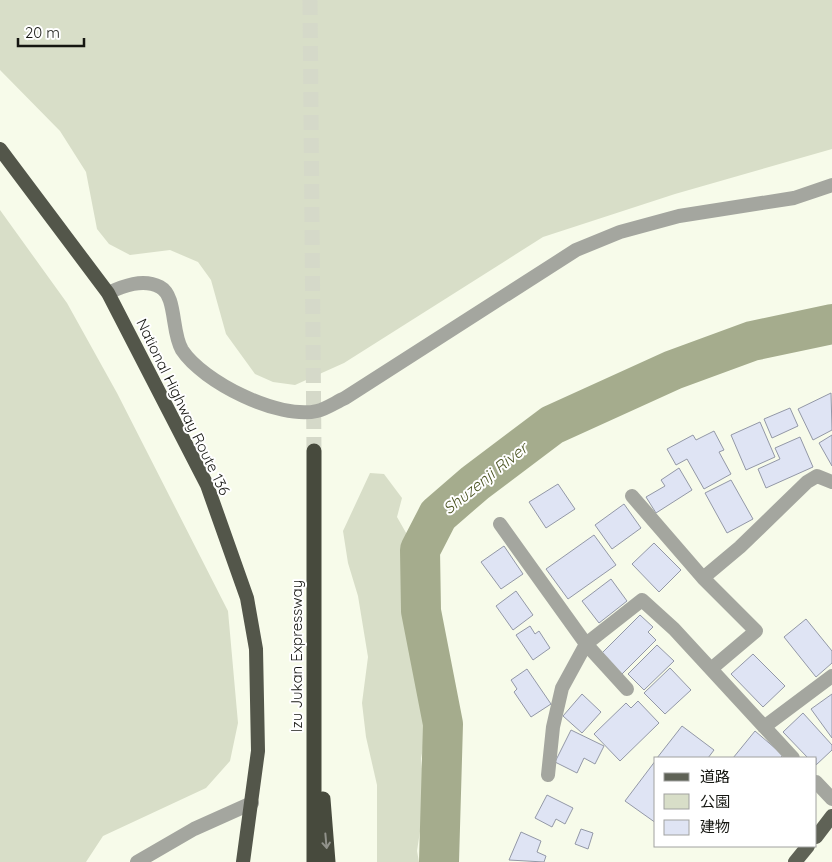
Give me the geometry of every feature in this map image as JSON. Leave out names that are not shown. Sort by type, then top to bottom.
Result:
[{"type":"highway","name":"National Highway Route 136","points":[[0,149],[108,293],[207,485],[247,598],[256,649],[259,693],[258,751],[242,862]]},
{"type":"highway","name":"Izu Jukan Expressway","points":[[314,451],[314,862]]},
{"type":"highway","points":[[315,705],[328,862]]},
{"type":"highway","points":[[305,862],[308,796],[314,753]]},
{"type":"main road","points":[[817,835],[832,816]]},
{"type":"main road","points":[[795,862],[807,847]]},
{"type":"street","points":[[108,293],[125,285],[147,283],[160,287],[170,298],[174,328],[182,350],[207,375],[270,408],[294,412],[317,411],[345,398],[576,250],[620,232],[679,216],[794,198],[832,184]]},
{"type":"street","points":[[703,578],[740,547],[807,482],[817,476],[832,482]]},
{"type":"street","points":[[632,496],[703,578],[759,629],[711,669]]},
{"type":"street","points":[[500,524],[586,644],[627,690]]},
{"type":"street","points":[[548,775],[553,727],[562,688],[586,644],[642,600],[674,629],[792,757]]},
{"type":"street","points":[[764,727],[832,676]]},
{"type":"street","points":[[817,783],[832,799]]},
{"type":"street","points":[[137,862],[194,829],[252,803]]},
{"type":"green space","points":[[0,0],[832,0],[832,149],[675,194],[543,237],[344,363],[295,385],[273,382],[255,374],[226,334],[211,280],[198,262],[170,250],[130,255],[109,244],[97,229],[86,172],[60,131],[0,70]]},
{"type":"green space","points":[[0,210],[67,303],[117,393],[228,611],[238,723],[230,761],[206,788],[103,836],[86,862],[0,862]]},
{"type":"green space","points":[[370,473],[384,474],[402,498],[397,517],[409,538],[407,557],[412,630],[430,706],[421,759],[425,798],[417,851],[419,862],[377,862],[377,785],[366,737],[362,703],[368,657],[358,596],[348,563],[343,531]]},
{"type":"building","points":[[831,393],[832,430],[813,440],[798,409]]},
{"type":"building","points":[[790,408],[798,426],[772,438],[764,419]]},
{"type":"building","points":[[760,422],[775,457],[746,470],[731,435]]},
{"type":"building","points":[[714,431],[724,450],[719,452],[731,474],[704,489],[687,459],[676,465],[667,449],[693,435],[696,440]]},
{"type":"building","points":[[832,435],[832,466],[819,443]]},
{"type":"building","points":[[800,437],[813,467],[766,488],[758,469],[780,459],[775,448]]},
{"type":"building","points":[[679,468],[692,490],[656,513],[646,497],[665,486],[661,480]]},
{"type":"building","points":[[731,480],[753,519],[727,533],[705,493]]},
{"type":"building","points":[[558,484],[575,509],[546,528],[529,502]]},
{"type":"building","points":[[624,504],[641,528],[612,549],[595,525]]},
{"type":"building","points":[[594,535],[616,565],[568,599],[546,569]]},
{"type":"building","points":[[654,543],[681,570],[659,592],[632,564]]},
{"type":"building","points":[[504,546],[523,574],[501,589],[481,562]]},
{"type":"building","points":[[611,579],[627,601],[599,623],[582,601]]},
{"type":"building","points":[[516,591],[533,615],[513,630],[496,606]]},
{"type":"building","points":[[640,615],[653,627],[648,632],[656,640],[622,674],[601,654]]},
{"type":"building","points":[[806,619],[832,651],[832,663],[816,677],[784,637]]},
{"type":"building","points":[[530,626],[535,634],[539,631],[550,648],[533,660],[516,635]]},
{"type":"building","points":[[657,645],[674,661],[644,690],[628,674]]},
{"type":"building","points":[[753,654],[785,686],[763,707],[731,674]]},
{"type":"building","points":[[670,668],[691,690],[665,714],[644,693]]},
{"type":"building","points":[[527,669],[551,704],[531,717],[514,692],[517,689],[511,680]]},
{"type":"building","points":[[582,694],[601,712],[582,733],[563,716]]},
{"type":"building","points":[[832,694],[832,738],[811,709]]},
{"type":"building","points":[[638,701],[659,723],[620,761],[594,734],[626,703],[631,708]]},
{"type":"building","points":[[803,713],[832,745],[832,750],[817,764],[817,757],[807,757],[783,732]]},
{"type":"building","points":[[682,726],[714,750],[709,757],[658,757]]},
{"type":"building","points":[[571,730],[604,746],[595,764],[584,758],[577,773],[555,762]]},
{"type":"building","points":[[755,731],[783,755],[781,757],[734,757]]},
{"type":"building","points":[[654,763],[654,822],[625,801]]},
{"type":"building","points":[[547,795],[573,808],[565,824],[556,819],[552,827],[535,818]]},
{"type":"building","points":[[581,829],[593,833],[588,849],[575,844]]},
{"type":"building","points":[[521,832],[541,841],[537,852],[546,856],[544,862],[509,860]]},
{"type":"waterway","name":"Shuzenji River","points":[[439,862],[443,724],[421,611],[420,550],[438,515],[475,483],[552,425],[673,370],[752,341],[832,324]]},
{"type":"tunnel","points":[[310,0],[314,451]]}]
